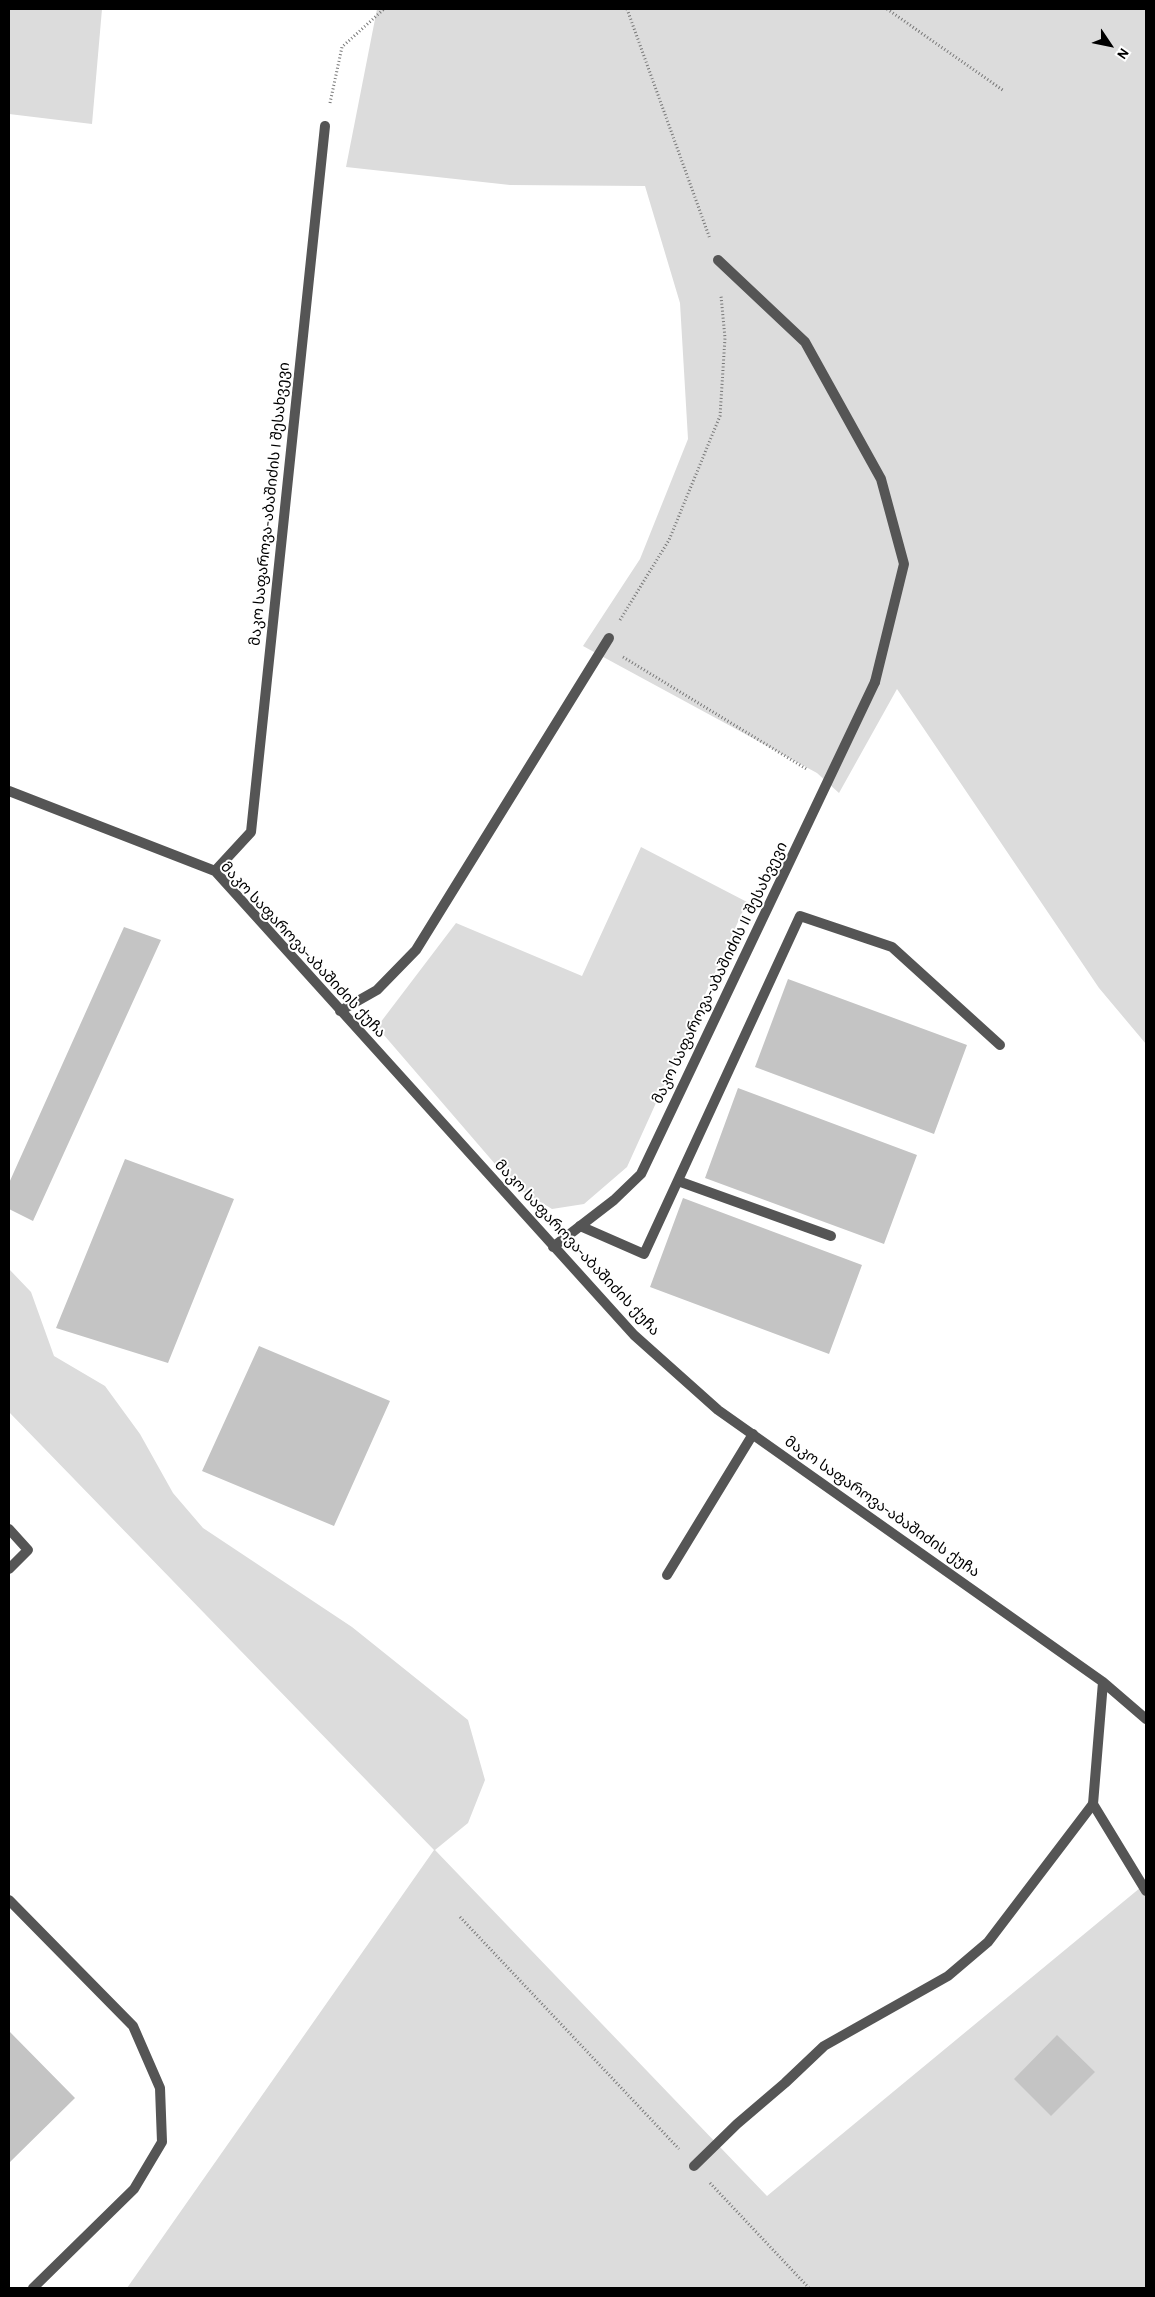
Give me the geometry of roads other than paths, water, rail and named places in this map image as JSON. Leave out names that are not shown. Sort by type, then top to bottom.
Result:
[{"type":"street","name":"მაკო საფაროვა-აბაშიძის I შესახვევი","points":[[215,871],[251,832],[325,126]]},
{"type":"street","name":"მაკო საფაროვა-აბაშიძის II შესახვევი","points":[[553,1247],[614,1200],[640,1174],[876,682],[904,564],[881,479],[805,342],[718,260]]},
{"type":"street","points":[[340,1011],[376,990],[416,950],[606,641]]},
{"type":"street","name":"მაკო საფაროვა-აბაშიძის ქუჩა","points":[[9,791],[215,871],[634,1335],[718,1410],[1103,1682],[1146,1719]]},
{"type":"street","points":[[580,1226],[644,1254],[800,916],[892,948],[1000,1045]]},
{"type":"street","points":[[678,1181],[831,1236]]},
{"type":"street","points":[[667,1575],[753,1434]]},
{"type":"street","points":[[9,1529],[28,1550],[9,1569]]},
{"type":"street","points":[[694,2166],[737,2124],[785,2083],[824,2046],[948,1976],[988,1942],[1093,1804],[1103,1682]]},
{"type":"street","points":[[1093,1804],[1146,1891]]},
{"type":"street","points":[[9,1900],[133,2026],[160,2088],[162,2142],[134,2189],[33,2288]]}]
